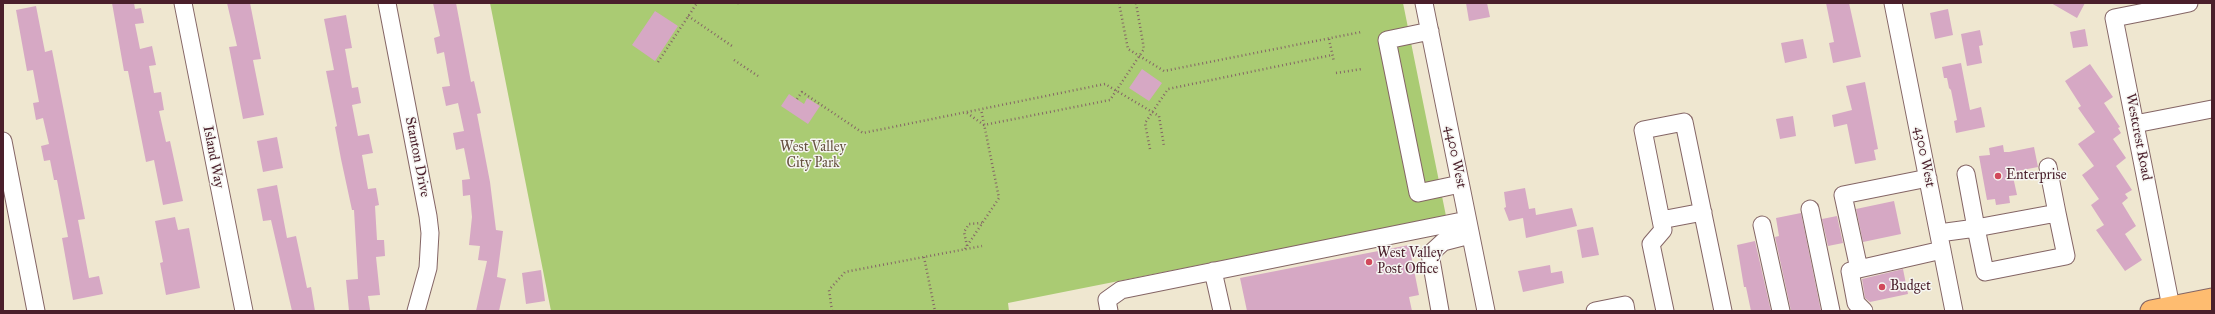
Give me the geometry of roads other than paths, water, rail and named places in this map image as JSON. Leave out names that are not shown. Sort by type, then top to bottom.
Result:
[{"type":"main road","points":[[2151,311],[2183,307],[2212,299]]},
{"type":"street","name":"Island Way","points":[[183,3],[244,311]]},
{"type":"street","name":"Stanton Drive","points":[[387,3],[430,233],[428,268],[416,311]]},
{"type":"street","name":"4400 West","points":[[1424,3],[1486,311]]},
{"type":"street","name":"4300 West","points":[[1893,3],[1954,311]]},
{"type":"street","points":[[2160,6],[2189,3]]},
{"type":"street","name":"Westcrest Road","points":[[2160,6],[2114,18],[2135,124],[2183,307]]},
{"type":"street","points":[[1430,31],[1387,40],[1418,193],[1460,184]]},
{"type":"street","points":[[2135,124],[2212,109]]},
{"type":"street","points":[[1665,311],[1651,244],[1663,230],[1643,130],[1684,122],[1723,311]]},
{"type":"street","points":[[3,140],[36,311]]},
{"type":"street","points":[[1966,174],[1985,272],[2066,256],[2048,167]]},
{"type":"street","points":[[1859,269],[1843,195],[1928,178]]},
{"type":"street","points":[[1810,209],[1831,311]]},
{"type":"street","points":[[1661,220],[1703,212]]},
{"type":"street","points":[[1864,311],[1856,303],[1850,271],[1976,228],[2057,213]]},
{"type":"street","points":[[1762,225],[1781,311]]},
{"type":"street","points":[[1109,311],[1107,300],[1121,290],[1213,271],[1469,228]]},
{"type":"street","points":[[1440,311],[1430,254],[1442,242],[1469,228]]},
{"type":"street","points":[[1213,271],[1222,311]]},
{"type":"street","points":[[1595,311],[1625,305],[1626,311]]},
{"type":"place","name":"Enterprise","points":[[1998,176]]},
{"type":"place","name":"West Valley Post Office","points":[[1369,262]]},
{"type":"place","name":"Budget","points":[[1882,287]]},
{"type":"park label","name":"West Valley City Park","points":[[813,156]]}]
